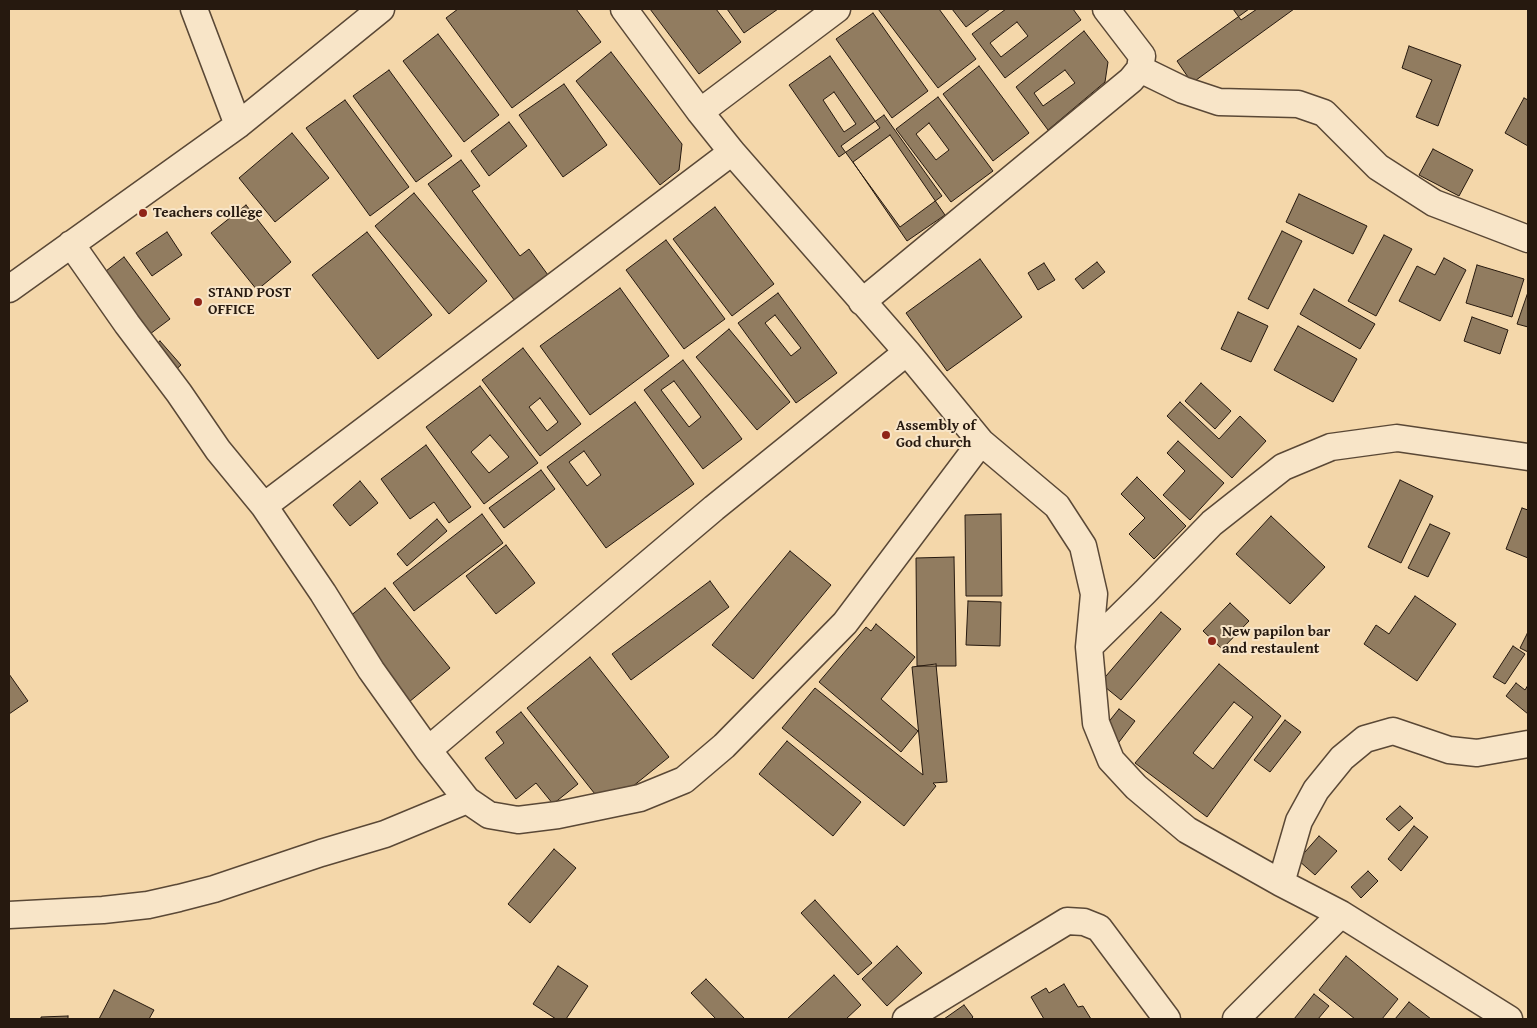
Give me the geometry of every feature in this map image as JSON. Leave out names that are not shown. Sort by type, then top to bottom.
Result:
[{"type":"street","points":[[194,9],[238,125]]},
{"type":"street","points":[[9,289],[238,125],[381,9]]},
{"type":"street","points":[[624,9],[732,152],[907,352],[981,442],[1057,506],[1083,546],[1094,594],[1089,647],[1096,723],[1111,760],[1136,787],[1187,830],[1280,883],[1341,914],[1508,1019]]},
{"type":"street","points":[[700,112],[837,9]]},
{"type":"street","points":[[862,302],[1131,80],[1140,68],[1142,56],[1106,9]]},
{"type":"street","points":[[1140,68],[1183,90],[1220,102],[1298,104],[1324,113],[1378,167],[1434,203],[1528,239]]},
{"type":"street","points":[[264,506],[732,152]]},
{"type":"street","points":[[71,244],[127,324],[180,393],[218,450],[264,506],[323,593],[371,670],[428,750],[467,800],[489,814],[518,820],[558,815],[640,798],[684,780],[724,746],[845,623],[981,442]]},
{"type":"street","points":[[428,750],[714,508],[907,352]]},
{"type":"street","points":[[1089,647],[1212,523],[1283,467],[1331,447],[1397,438],[1528,458]]},
{"type":"street","points":[[1280,883],[1299,821],[1316,790],[1342,758],[1365,740],[1393,731],[1450,750],[1477,754],[1528,744]]},
{"type":"street","points":[[9,915],[103,910],[148,905],[179,898],[214,889],[321,853],[385,834],[467,800]]},
{"type":"street","points":[[1236,1019],[1341,914]]},
{"type":"street","points":[[906,1019],[1067,921],[1084,922],[1099,928],[1167,1019]]},
{"type":"building","points":[[458,9],[576,9],[601,42],[512,108],[446,18]]},
{"type":"building","points":[[650,9],[716,9],[741,42],[699,74]]},
{"type":"building","points":[[727,9],[778,9],[744,33]]},
{"type":"building","points":[[878,9],[939,9],[976,59],[938,88]]},
{"type":"building","points":[[952,9],[990,9],[966,27]]},
{"type":"building","points":[[1006,9],[1073,9],[1081,20],[1005,78],[972,34]],"holes":[[[1017,22],[1028,36],[1001,57],[990,43]]]},
{"type":"building","points":[[1233,9],[1257,9],[1241,20]]},
{"type":"building","points":[[1249,9],[1294,9],[1192,83],[1177,61]]},
{"type":"building","points":[[873,13],[928,91],[892,118],[836,39]]},
{"type":"building","points":[[1084,31],[1108,62],[1105,82],[1048,130],[1016,87]],"holes":[[[1065,70],[1075,83],[1043,106],[1034,93]]]},
{"type":"building","points":[[438,34],[499,115],[464,142],[403,61]]},
{"type":"building","points":[[1409,46],[1461,65],[1438,126],[1416,117],[1432,80],[1402,68]]},
{"type":"building","points":[[611,52],[682,144],[679,170],[660,185],[576,81]]},
{"type":"building","points":[[830,56],[880,128],[839,157],[789,85]],"holes":[[[834,92],[856,124],[844,132],[823,100]]]},
{"type":"building","points":[[979,66],[1029,133],[993,161],[943,94]]},
{"type":"building","points":[[389,70],[452,156],[416,182],[353,96]]},
{"type":"building","points":[[564,84],[607,145],[563,177],[519,115]]},
{"type":"building","points":[[938,97],[993,171],[951,202],[896,129]],"holes":[[[929,123],[949,150],[936,160],[916,134]]]},
{"type":"building","points":[[1524,98],[1528,100],[1528,146],[1505,133]]},
{"type":"building","points":[[345,100],[409,187],[370,216],[306,128]]},
{"type":"building","points":[[884,115],[942,196],[900,227],[841,146]]},
{"type":"building","points":[[509,122],[527,146],[489,176],[471,151]]},
{"type":"building","points":[[292,133],[329,178],[275,222],[239,178]]},
{"type":"building","points":[[890,135],[945,215],[907,241],[853,162]]},
{"type":"building","points":[[1433,149],[1473,170],[1459,196],[1419,175]]},
{"type":"building","points":[[461,160],[480,186],[472,191],[520,256],[529,249],[548,275],[515,301],[428,184]]},
{"type":"building","points":[[414,193],[487,281],[449,314],[375,226]]},
{"type":"building","points":[[1299,194],[1367,226],[1353,254],[1286,222]]},
{"type":"building","points":[[246,205],[291,262],[257,290],[211,233]]},
{"type":"building","points":[[715,207],[774,284],[732,316],[673,239]]},
{"type":"building","points":[[1282,231],[1302,241],[1268,309],[1248,299]]},
{"type":"building","points":[[167,232],[182,255],[152,276],[136,253]]},
{"type":"building","points":[[367,232],[432,315],[378,359],[312,275]]},
{"type":"building","points":[[1384,235],[1412,249],[1376,316],[1348,301]]},
{"type":"building","points":[[666,240],[725,319],[684,349],[626,270]]},
{"type":"building","points":[[124,257],[170,319],[134,346],[88,285]]},
{"type":"building","points":[[1444,258],[1466,270],[1440,321],[1399,301],[1417,266],[1435,275]]},
{"type":"building","points":[[980,259],[1022,317],[947,371],[906,313]]},
{"type":"building","points":[[1097,262],[1105,272],[1083,289],[1075,279]]},
{"type":"building","points":[[1044,263],[1055,280],[1038,290],[1028,273]]},
{"type":"building","points":[[1477,265],[1524,279],[1512,317],[1466,303]]},
{"type":"building","points":[[620,288],[669,356],[590,415],[540,346]]},
{"type":"building","points":[[1314,289],[1375,324],[1360,349],[1300,314]]},
{"type":"building","points":[[1528,292],[1528,327],[1517,324]]},
{"type":"building","points":[[778,293],[837,373],[796,403],[738,323]],"holes":[[[775,315],[801,348],[791,356],[765,323]]]},
{"type":"building","points":[[1238,312],[1268,326],[1251,362],[1221,349]]},
{"type":"building","points":[[1472,317],[1508,330],[1500,354],[1464,341]]},
{"type":"building","points":[[1298,326],[1357,359],[1333,402],[1274,370]]},
{"type":"building","points":[[729,329],[790,402],[757,430],[696,357]]},
{"type":"building","points":[[160,341],[181,365],[162,382],[140,358]]},
{"type":"building","points":[[523,348],[581,424],[540,456],[482,380]],"holes":[[[540,398],[558,422],[547,431],[529,407]]]},
{"type":"building","points":[[683,360],[742,439],[703,469],[644,390]],"holes":[[[674,381],[701,417],[689,427],[661,390]]]},
{"type":"building","points":[[1201,383],[1231,411],[1215,429],[1185,401]]},
{"type":"building","points":[[480,386],[538,463],[484,504],[426,427]],"holes":[[[490,435],[509,457],[489,473],[471,452]]]},
{"type":"building","points":[[635,402],[694,484],[606,548],[547,467]],"holes":[[[584,451],[601,475],[587,486],[569,462]]]},
{"type":"building","points":[[1180,402],[1219,439],[1240,416],[1266,441],[1232,478],[1167,416]]},
{"type":"building","points":[[1178,441],[1224,483],[1190,520],[1163,495],[1185,471],[1167,453]]},
{"type":"building","points":[[426,445],[471,507],[449,523],[434,502],[410,519],[381,479]]},
{"type":"building","points":[[541,470],[555,489],[504,528],[489,508]]},
{"type":"building","points":[[1137,477],[1186,526],[1154,559],[1129,534],[1145,518],[1121,494]]},
{"type":"building","points":[[1400,480],[1433,496],[1401,563],[1368,547]]},
{"type":"building","points":[[360,481],[378,503],[350,526],[333,505]]},
{"type":"building","points":[[1522,508],[1528,510],[1528,558],[1506,549]]},
{"type":"building","points":[[482,514],[503,543],[414,611],[393,583]]},
{"type":"building","points":[[1001,514],[1002,596],[966,596],[965,515]]},
{"type":"building","points":[[1271,516],[1325,567],[1290,604],[1236,554]]},
{"type":"building","points":[[437,519],[447,531],[407,566],[397,554]]},
{"type":"building","points":[[1430,524],[1450,533],[1428,577],[1408,568]]},
{"type":"building","points":[[506,545],[535,583],[496,614],[466,576]]},
{"type":"building","points":[[790,551],[831,585],[753,679],[712,645]]},
{"type":"building","points":[[954,557],[956,666],[917,666],[916,558]]},
{"type":"building","points":[[710,581],[729,607],[631,680],[612,654]]},
{"type":"building","points":[[385,588],[450,668],[409,702],[344,621]]},
{"type":"building","points":[[1415,596],[1456,624],[1417,681],[1364,644],[1376,625],[1389,634]]},
{"type":"building","points":[[968,601],[1001,602],[1000,646],[966,645]]},
{"type":"building","points":[[1230,603],[1249,621],[1222,649],[1203,631]]},
{"type":"building","points":[[1161,612],[1181,629],[1121,700],[1100,683]]},
{"type":"building","points":[[876,624],[915,657],[881,699],[918,731],[901,752],[819,682],[866,627],[871,631]]},
{"type":"building","points":[[1528,635],[1528,652],[1520,648]]},
{"type":"building","points":[[1513,646],[1525,654],[1505,684],[1493,677]]},
{"type":"building","points":[[590,657],[669,757],[606,808],[527,708]]},
{"type":"building","points":[[936,664],[947,782],[933,783],[936,786],[904,826],[782,728],[815,688],[923,775],[912,667]]},
{"type":"building","points":[[1219,664],[1281,716],[1207,817],[1135,763]],"holes":[[[1234,702],[1253,717],[1213,769],[1193,753]]]},
{"type":"building","points":[[9,674],[28,701],[9,714]]},
{"type":"building","points":[[1516,683],[1525,690],[1528,685],[1528,714],[1506,696]]},
{"type":"building","points":[[1119,709],[1135,721],[1116,746],[1099,734]]},
{"type":"building","points":[[521,712],[578,784],[553,804],[536,783],[516,799],[485,758],[504,743],[496,732]]},
{"type":"building","points":[[1285,720],[1301,732],[1270,772],[1254,760]]},
{"type":"building","points":[[787,741],[861,802],[833,836],[759,774]]},
{"type":"building","points":[[1400,806],[1413,818],[1399,831],[1386,819]]},
{"type":"building","points":[[1414,826],[1428,837],[1401,871],[1388,859]]},
{"type":"building","points":[[1319,836],[1337,851],[1315,875],[1298,860]]},
{"type":"building","points":[[554,849],[576,868],[530,923],[508,904]]},
{"type":"building","points":[[1368,871],[1378,881],[1361,898],[1351,887]]},
{"type":"building","points":[[815,900],[872,963],[858,975],[801,913]]},
{"type":"building","points":[[897,946],[922,973],[887,1006],[862,979]]},
{"type":"building","points":[[1346,956],[1398,999],[1382,1019],[1355,1019],[1319,990]]},
{"type":"building","points":[[558,966],[588,986],[566,1019],[556,1019],[533,1004]]},
{"type":"building","points":[[834,975],[861,1005],[846,1019],[787,1019]]},
{"type":"building","points":[[706,979],[745,1019],[716,1019],[691,993]]},
{"type":"building","points":[[1064,984],[1078,1007],[1083,1006],[1091,1019],[1044,1019],[1031,997],[1046,988],[1049,993]]},
{"type":"building","points":[[114,990],[154,1010],[149,1019],[99,1019]]},
{"type":"building","points":[[1314,994],[1329,1006],[1318,1019],[1294,1019]]},
{"type":"building","points":[[1409,1002],[1431,1019],[1395,1019]]},
{"type":"building","points":[[964,1005],[973,1017],[971,1019],[944,1019]]},
{"type":"building","points":[[68,1016],[68,1019],[41,1019],[41,1017]]},
{"type":"place","name":"Teachers college","points":[[143,213]]},
{"type":"place","name":"STAND POST OFFICE","points":[[198,302]]},
{"type":"place","name":"Assembly of God church","points":[[886,435]]},
{"type":"place","name":"New papilon bar and restaulent","points":[[1212,641]]}]
